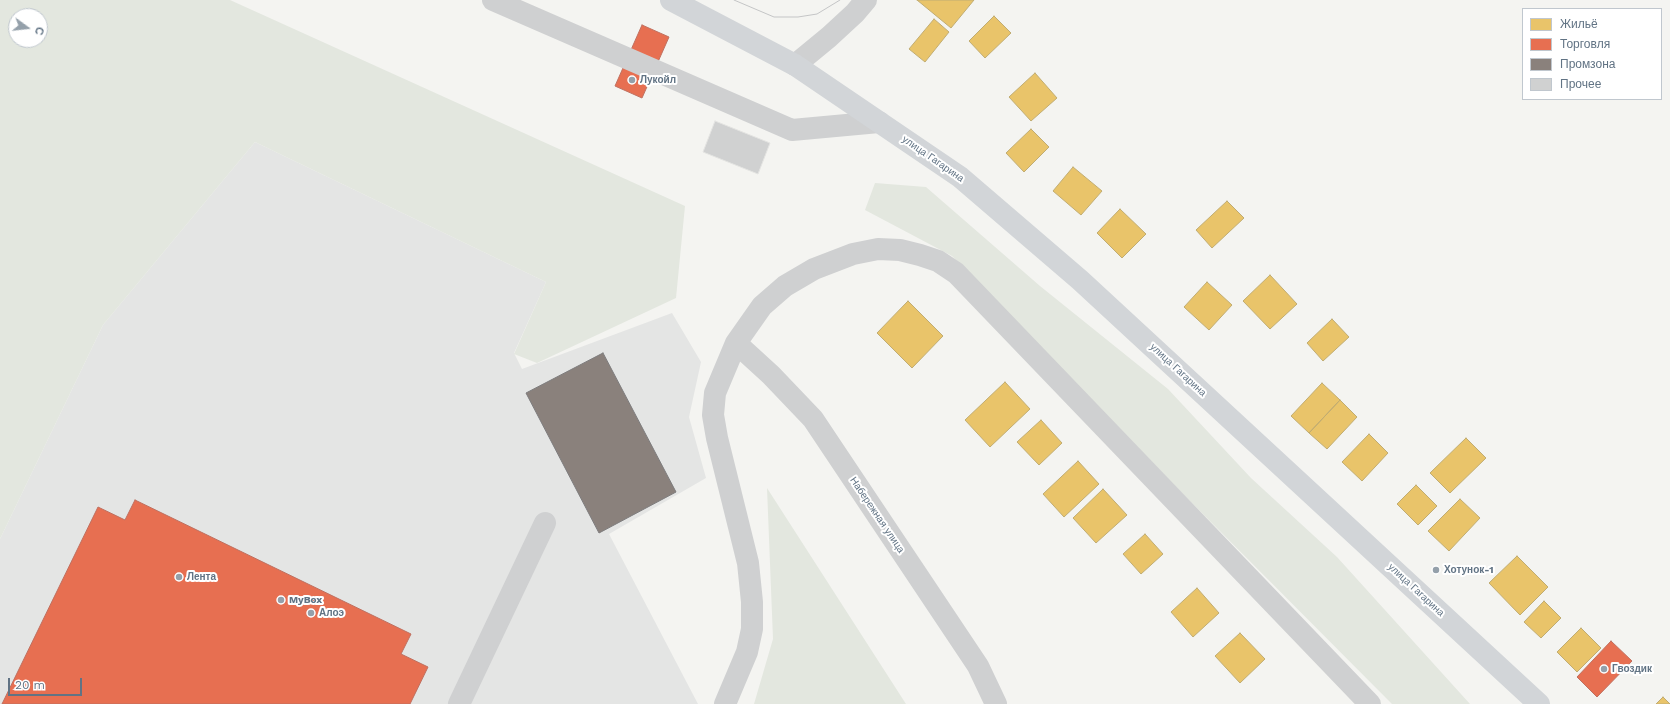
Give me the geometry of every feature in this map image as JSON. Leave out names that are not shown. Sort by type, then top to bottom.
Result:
[{"type":"main road","name":"улица Гагарина","points":[[671,0],[795,65],[960,177],[1080,280],[1538,704]]},
{"type":"street","points":[[493,0],[792,130],[879,122]]},
{"type":"street","points":[[795,65],[830,37],[866,0]]},
{"type":"street","points":[[725,704],[747,652],[752,629],[752,602],[748,563],[717,438],[713,415],[715,393],[736,343],[762,306],[785,286],[820,267],[853,254],[878,250],[900,250],[938,261],[956,273],[978,294],[1370,704]]},
{"type":"street","name":"Набережная улица","points":[[736,343],[771,375],[813,420],[978,666],[996,704]]},
{"type":"street","points":[[459,704],[545,523]]},
{"type":"shaded area","points":[[0,0],[230,0],[685,206],[676,298],[537,363],[514,354],[546,282],[255,142],[103,325],[0,539]]},
{"type":"shaded area","name":"Лента","points":[[255,142],[546,282],[514,353],[522,369],[672,313],[701,362],[689,417],[706,478],[609,534],[698,704],[0,704],[0,539],[103,325]]},
{"type":"shaded area","points":[[875,183],[926,187],[1040,286],[1168,389],[1251,478],[1337,557],[1470,704],[1392,704],[1177,488],[952,256],[865,210]]},
{"type":"shaded area","points":[[767,488],[906,704],[754,704],[773,639]]},
{"type":"building: Жильё","points":[[917,0],[974,0],[951,28]]},
{"type":"building: Жильё","points":[[994,16],[1011,33],[985,58],[969,41]]},
{"type":"building: Жильё","points":[[934,19],[949,32],[925,62],[909,49]]},
{"type":"building: Жильё","points":[[1035,73],[1057,98],[1031,121],[1009,97]]},
{"type":"building: Жильё","points":[[1031,129],[1049,147],[1024,172],[1006,153]]},
{"type":"building: Жильё","points":[[1073,167],[1102,191],[1081,215],[1053,191]]},
{"type":"building: Жильё","points":[[1227,201],[1244,218],[1212,248],[1196,230]]},
{"type":"building: Жильё","points":[[1120,209],[1146,234],[1122,258],[1097,233]]},
{"type":"building: Жильё","points":[[1270,275],[1297,304],[1270,329],[1243,301]]},
{"type":"building: Жильё","points":[[1207,282],[1232,305],[1209,330],[1184,307]]},
{"type":"building: Жильё","points":[[908,301],[943,336],[912,368],[877,333]]},
{"type":"building: Жильё","points":[[1332,319],[1349,337],[1323,361],[1307,343]]},
{"type":"building: Жильё","points":[[1005,382],[1030,409],[990,447],[965,420]]},
{"type":"building: Жильё","points":[[1322,383],[1340,400],[1309,433],[1291,416]]},
{"type":"building: Жильё","points":[[1340,400],[1357,417],[1327,449],[1309,433]]},
{"type":"building: Жильё","points":[[1041,420],[1062,443],[1039,465],[1017,442]]},
{"type":"building: Жильё","points":[[1369,434],[1388,453],[1362,481],[1342,462]]},
{"type":"building: Жильё","points":[[1466,438],[1486,458],[1450,493],[1430,473]]},
{"type":"building: Жильё","points":[[1078,461],[1099,484],[1064,517],[1043,494]]},
{"type":"building: Жильё","points":[[1416,485],[1437,506],[1418,525],[1397,504]]},
{"type":"building: Жильё","points":[[1103,489],[1127,515],[1096,543],[1073,518]]},
{"type":"building: Жильё","points":[[1460,499],[1480,518],[1449,551],[1428,531]]},
{"type":"building: Жильё","points":[[1145,534],[1163,554],[1141,574],[1123,554]]},
{"type":"building: Жильё","points":[[1517,556],[1548,587],[1520,615],[1489,583]]},
{"type":"building: Жильё","points":[[1197,588],[1219,613],[1193,637],[1171,612]]},
{"type":"building: Жильё","points":[[1544,601],[1561,618],[1541,638],[1524,622]]},
{"type":"building: Жильё","points":[[1581,628],[1601,648],[1577,672],[1557,652]]},
{"type":"building: Жильё","points":[[1240,633],[1265,659],[1240,683],[1215,656]]},
{"type":"building: Жильё","points":[[1663,697],[1670,704],[1656,704]]},
{"type":"building: Торговля","points":[[642,25],[669,37],[642,98],[615,86]]},
{"type":"building: Торговля","name":"Лента","points":[[135,500],[411,634],[401,654],[428,667],[410,704],[2,704],[98,507],[125,520]]},
{"type":"building: Торговля","name":"Гвоздик","points":[[1611,641],[1632,661],[1597,697],[1577,677]]},
{"type":"building: Промзона","points":[[603,353],[676,492],[599,533],[526,393]]},
{"type":"building: Прочее","points":[[715,121],[770,143],[758,174],[703,152]]},
{"type":"tram line","points":[[734,0],[774,17],[798,17],[817,14],[840,0]]},
{"type":"place","name":"Лукойл","points":[[632,80]]},
{"type":"place","name":"Хотунок-1","points":[[1436,570]]},
{"type":"place","name":"Лента","points":[[179,577]]},
{"type":"place","name":"MyBox","points":[[281,600]]},
{"type":"place","name":"Алоэ","points":[[311,613]]},
{"type":"place","name":"Гвоздик","points":[[1604,669]]}]
